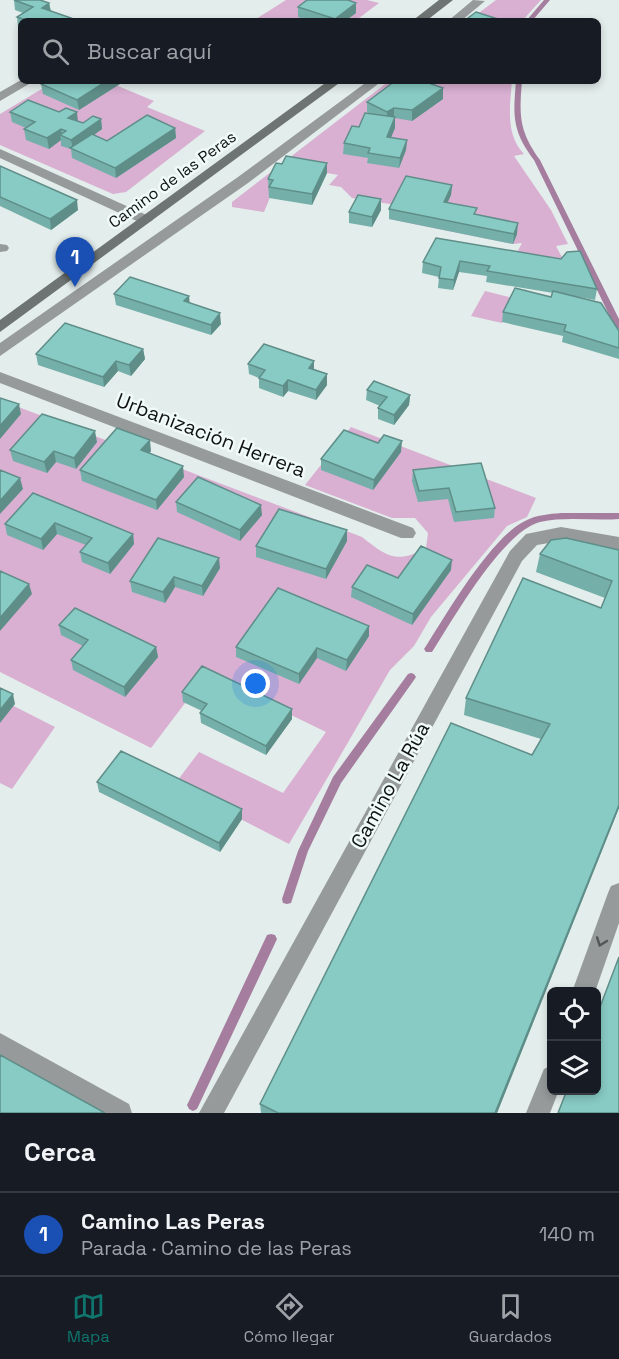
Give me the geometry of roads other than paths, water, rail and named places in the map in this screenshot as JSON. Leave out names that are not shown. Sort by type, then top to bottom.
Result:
[{"type":"main road","points":[[422,18],[447,0]]},
{"type":"main road","name":"Camino de las Peras","points":[[0,327],[332,84]]},
{"type":"street","points":[[458,18],[479,1]]},
{"type":"street","points":[[0,97],[23,84]]},
{"type":"street","points":[[0,351],[243,180],[372,84]]},
{"type":"street","points":[[0,153],[146,220]]},
{"type":"street","name":"Urbanización Herrera","points":[[0,377],[407,532]]},
{"type":"street","name":"Camino La Rúa","points":[[211,1113],[516,556],[532,539],[561,534],[619,544]]},
{"type":"street","points":[[585,987],[619,893]]},
{"type":"street","points":[[0,1046],[120,1113]]},
{"type":"street","points":[[538,1113],[547,1090]]},
{"type":"waterway","points":[[532,18],[547,0]]},
{"type":"waterway","points":[[519,84],[517,114],[520,132],[537,160],[619,327]]},
{"type":"waterway","points":[[429,649],[474,580],[516,531],[528,523],[550,517],[619,516]]},
{"type":"waterway","points":[[287,899],[303,851],[337,780],[411,677]]},
{"type":"waterway","points":[[193,1105],[271,939]]},
{"type":"place","name":"Camino Las Peras","points":[[75,287]]}]
